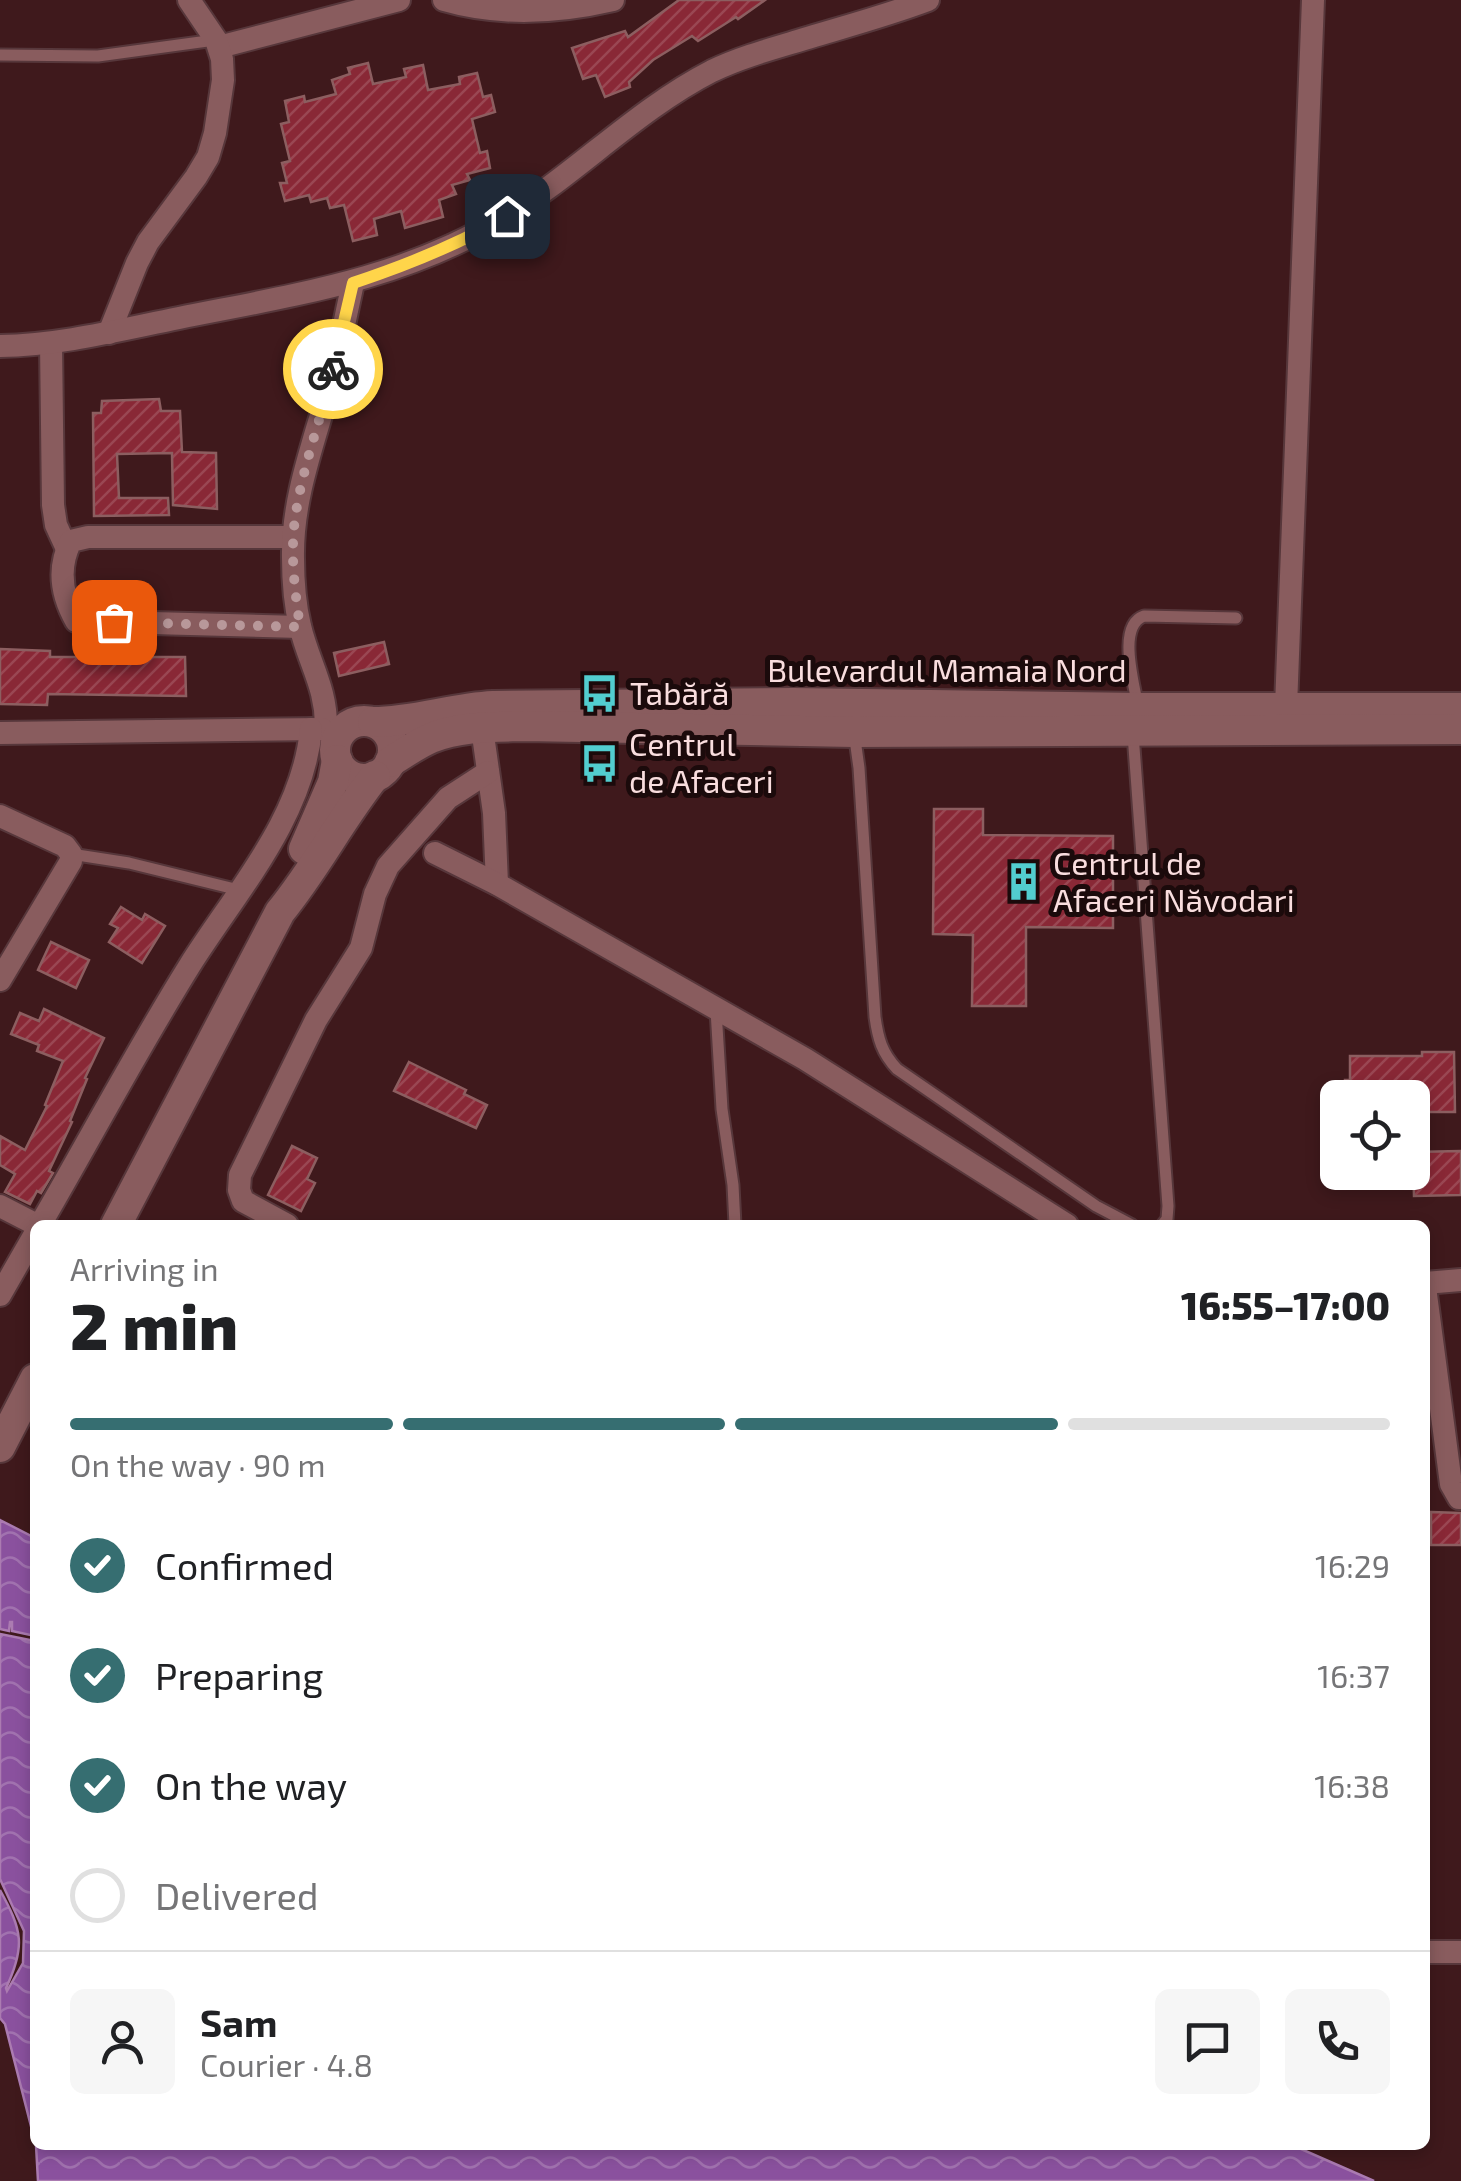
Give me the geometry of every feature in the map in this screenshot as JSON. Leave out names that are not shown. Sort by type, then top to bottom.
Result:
[{"type":"main road","name":"Bulevardul Mamaia Nord","points":[[373,722],[396,722],[492,706],[793,704],[1461,729]]},
{"type":"main road","name":"Bulevardul Mamaia Nord","points":[[280,912],[305,882],[346,814],[383,769],[436,736],[482,728],[854,732],[1286,708],[1461,708]]},
{"type":"main road","points":[[354,722],[373,722],[382,727],[392,743],[383,769],[358,778],[349,775],[328,738],[354,722]]},
{"type":"main road","name":"Bulevardul Mamaia Nord","points":[[119,1220],[280,912],[291,877],[333,782],[328,738]]},
{"type":"main road","points":[[0,1447],[30,1388]]},
{"type":"street","points":[[109,333],[148,242],[196,177],[216,133],[222,59],[218,44],[189,0]]},
{"type":"street","points":[[218,44],[399,0]]},
{"type":"street","points":[[444,0],[518,12],[613,0]]},
{"type":"street","points":[[0,346],[51,343],[109,333],[353,283],[439,252],[478,234],[537,195],[623,129],[715,70],[880,7],[928,0]]},
{"type":"street","points":[[1286,708],[1313,0]]},
{"type":"street","points":[[41,1220],[190,966],[265,852],[305,770],[328,738],[324,694],[300,627],[294,537],[300,491],[353,283]]},
{"type":"street","points":[[51,343],[53,505],[56,525],[67,549]]},
{"type":"street","points":[[294,537],[88,537],[72,541],[64,555],[62,578],[66,604],[76,622],[300,627]]},
{"type":"street","points":[[482,728],[494,813],[497,884]]},
{"type":"street","points":[[0,733],[328,738]]},
{"type":"street","points":[[278,1220],[243,1201],[240,1176],[316,1020],[361,948],[375,894],[388,866],[448,798],[488,772]]},
{"type":"street","points":[[0,816],[66,846],[71,854],[71,861],[0,980]]},
{"type":"street","points":[[435,853],[497,884],[804,1059],[1059,1220]]},
{"type":"street","points":[[0,1206],[30,1221]]},
{"type":"street","points":[[0,1296],[30,1243]]},
{"type":"street","points":[[1430,1284],[1461,1280]]},
{"type":"street","points":[[1430,1323],[1451,1484],[1461,1498]]},
{"type":"street","points":[[1430,1952],[1461,1952]]},
{"type":"lane","points":[[0,55],[98,56],[218,44]]},
{"type":"lane","points":[[1166,1220],[1168,1206],[1129,634],[1136,619],[1144,616],[1236,618]]},
{"type":"lane","points":[[854,732],[875,1018],[884,1056],[897,1069],[1096,1206],[1123,1220]]},
{"type":"lane","points":[[71,854],[129,863],[240,890]]},
{"type":"lane","points":[[716,1009],[722,1109],[736,1220]]},
{"type":"water","points":[[0,1520],[30,1535],[30,1635],[12,1631],[12,1622],[9,1631],[0,1629]]},
{"type":"water","points":[[0,1634],[30,1640],[30,2122],[5,2024],[0,2018],[0,1890],[19,1938],[17,1961],[7,1991],[23,1963],[24,1931],[0,1879]]},
{"type":"water","points":[[36,2150],[1303,2150],[1374,2181],[38,2181]]},
{"type":"building","points":[[679,0],[765,0],[698,41],[692,36],[653,60],[629,82],[630,87],[605,97],[596,75],[583,79],[572,48],[625,31],[628,37]]},
{"type":"building","points":[[368,63],[373,84],[406,77],[404,69],[423,65],[428,90],[460,84],[459,77],[477,73],[483,97],[491,95],[495,112],[472,119],[480,153],[487,151],[490,168],[467,174],[470,180],[452,185],[456,194],[439,200],[443,217],[405,228],[401,211],[374,219],[377,235],[353,241],[344,205],[330,208],[327,198],[311,202],[309,195],[285,201],[280,183],[287,183],[282,163],[290,161],[281,124],[289,122],[285,101],[304,96],[305,102],[336,94],[332,80],[350,74],[348,68]]},
{"type":"building","points":[[159,399],[161,411],[180,411],[182,452],[216,453],[217,509],[173,505],[172,453],[117,454],[119,498],[168,498],[169,515],[94,516],[93,413],[101,413],[102,401]]},
{"type":"building","points":[[384,642],[389,664],[339,676],[334,653]]},
{"type":"building","points":[[0,649],[50,651],[50,657],[185,657],[186,696],[48,694],[47,705],[0,704]]},
{"type":"building","name":"Centrul de Afaceri Năvodari","points":[[934,809],[983,809],[983,835],[1113,836],[1113,928],[1026,927],[1026,1006],[972,1006],[973,935],[933,934]]},
{"type":"building","points":[[121,907],[142,920],[145,914],[165,926],[142,963],[109,942],[118,928],[110,924]]},
{"type":"building","points":[[51,942],[89,960],[76,988],[38,970]]},
{"type":"building","points":[[44,1009],[104,1038],[49,1171],[53,1173],[30,1204],[5,1192],[15,1174],[0,1165],[0,1136],[25,1150],[63,1061],[37,1051],[39,1045],[11,1034],[20,1013],[39,1021]]},
{"type":"building","points":[[1422,1052],[1454,1052],[1455,1112],[1430,1112],[1430,1080],[1350,1080],[1350,1056],[1422,1056]]},
{"type":"building","points":[[409,1062],[487,1105],[476,1128],[394,1091]]},
{"type":"building","points":[[292,1146],[317,1158],[307,1179],[315,1183],[301,1211],[268,1195]]},
{"type":"building","points":[[1461,1151],[1461,1195],[1414,1196],[1414,1190],[1430,1190],[1430,1152]]},
{"type":"building","points":[[1431,1512],[1461,1513],[1461,1545],[1431,1545]]},
{"type":"way so far","points":[[114,622],[300,627],[293,558],[294,520],[333,369]]},
{"type":"place","name":"Tabără","points":[[600,694]]},
{"type":"place","name":"Centrul de Afaceri","points":[[599,763]]},
{"type":"place","name":"Centrul de Afaceri Năvodari","points":[[1023,882]]},
{"type":"route","points":[[333,369],[353,283],[460,243],[507,216]]}]
